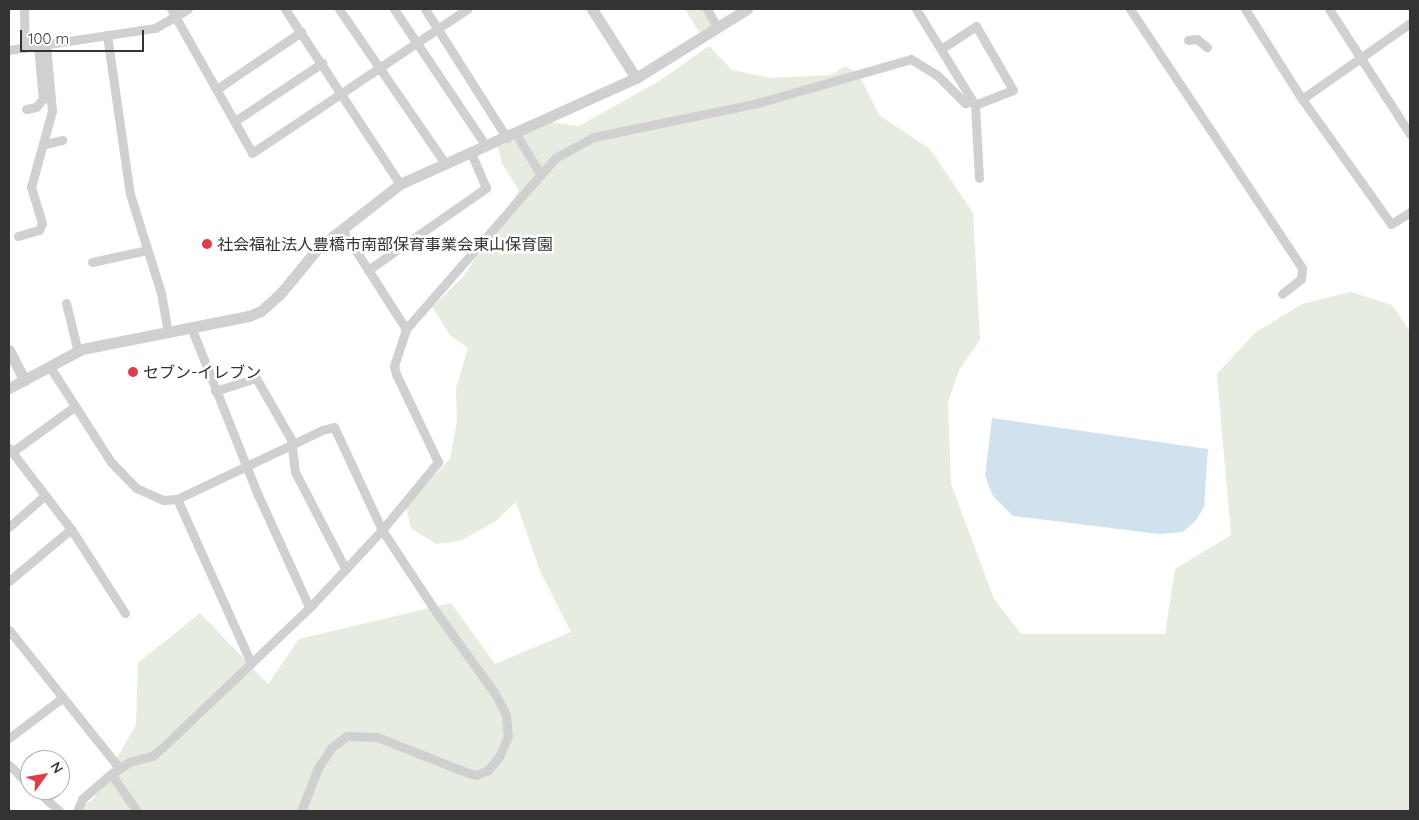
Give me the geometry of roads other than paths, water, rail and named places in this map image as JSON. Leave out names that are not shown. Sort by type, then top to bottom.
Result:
[{"type":"street","points":[[24,9],[26,48]]},
{"type":"street","points":[[171,9],[252,154],[344,94],[437,27],[467,9]]},
{"type":"street","points":[[9,50],[155,28],[188,9]]},
{"type":"street","points":[[285,9],[344,94],[400,184]]},
{"type":"street","points":[[339,9],[445,163]]},
{"type":"street","points":[[394,9],[486,146]]},
{"type":"street","points":[[425,9],[512,136],[540,172]]},
{"type":"street","points":[[592,9],[636,78]]},
{"type":"street","points":[[707,9],[717,27]]},
{"type":"street","points":[[9,388],[78,352],[168,331],[249,316],[261,311],[280,294],[318,248],[400,184],[445,163],[512,136],[636,78],[748,9]]},
{"type":"street","points":[[916,9],[974,103],[978,178]]},
{"type":"street","points":[[1130,9],[1302,268],[1301,279],[1282,294]]},
{"type":"street","points":[[1245,9],[1302,99],[1390,224],[1410,212]]},
{"type":"street","points":[[1329,9],[1410,134]]},
{"type":"street","points":[[1302,99],[1410,23]]},
{"type":"street","points":[[77,811],[82,799],[119,768],[152,756],[309,607],[382,530],[438,462],[396,374],[394,366],[406,329],[540,172],[555,158],[594,137],[754,104],[911,59],[937,75],[965,103],[974,103],[1013,90],[976,26],[941,49]]},
{"type":"street","points":[[217,89],[301,32]]},
{"type":"street","points":[[107,36],[130,194],[161,293],[168,331]]},
{"type":"street","points":[[1188,40],[1198,39],[1207,47]]},
{"type":"street","points":[[26,109],[36,108],[42,98],[42,45]]},
{"type":"street","points":[[18,236],[39,230],[42,223],[32,186],[45,144],[52,111],[42,45]]},
{"type":"street","points":[[235,122],[322,63]]},
{"type":"street","points":[[45,144],[63,140]]},
{"type":"street","points":[[368,270],[486,188],[471,152]]},
{"type":"street","points":[[342,229],[406,329]]},
{"type":"street","points":[[92,262],[147,250]]},
{"type":"street","points":[[66,303],[78,352]]},
{"type":"street","points":[[191,327],[246,465],[309,607]]},
{"type":"street","points":[[9,350],[24,380]]},
{"type":"street","points":[[50,366],[74,407],[124,477],[150,495],[177,499],[291,444],[334,428],[382,530],[436,612],[494,692],[506,715],[506,745],[488,770],[476,775],[377,737],[347,736],[332,747],[318,768],[301,811]]},
{"type":"street","points":[[216,391],[256,378],[291,444],[295,472],[346,570]]},
{"type":"street","points":[[74,407],[10,450],[44,496],[71,528],[125,613]]},
{"type":"street","points":[[9,527],[44,496]]},
{"type":"street","points":[[177,499],[251,663]]},
{"type":"street","points":[[9,582],[71,528]]},
{"type":"street","points":[[9,630],[119,768]]},
{"type":"street","points":[[9,738],[62,698]]},
{"type":"street","points":[[9,765],[20,775]]},
{"type":"street","points":[[111,774],[137,811]]},
{"type":"street","points":[[47,800],[59,811]]},
{"type":"water","points":[[992,418],[1208,449],[1204,507],[1196,520],[1183,532],[1159,534],[1013,516],[993,496],[985,476]]},
{"type":"place","name":"社会福祉法人豊橋市南部保育事業会東山保育園","points":[[207,244]]},
{"type":"place","name":"セブン-イレブン","points":[[133,372]]}]
